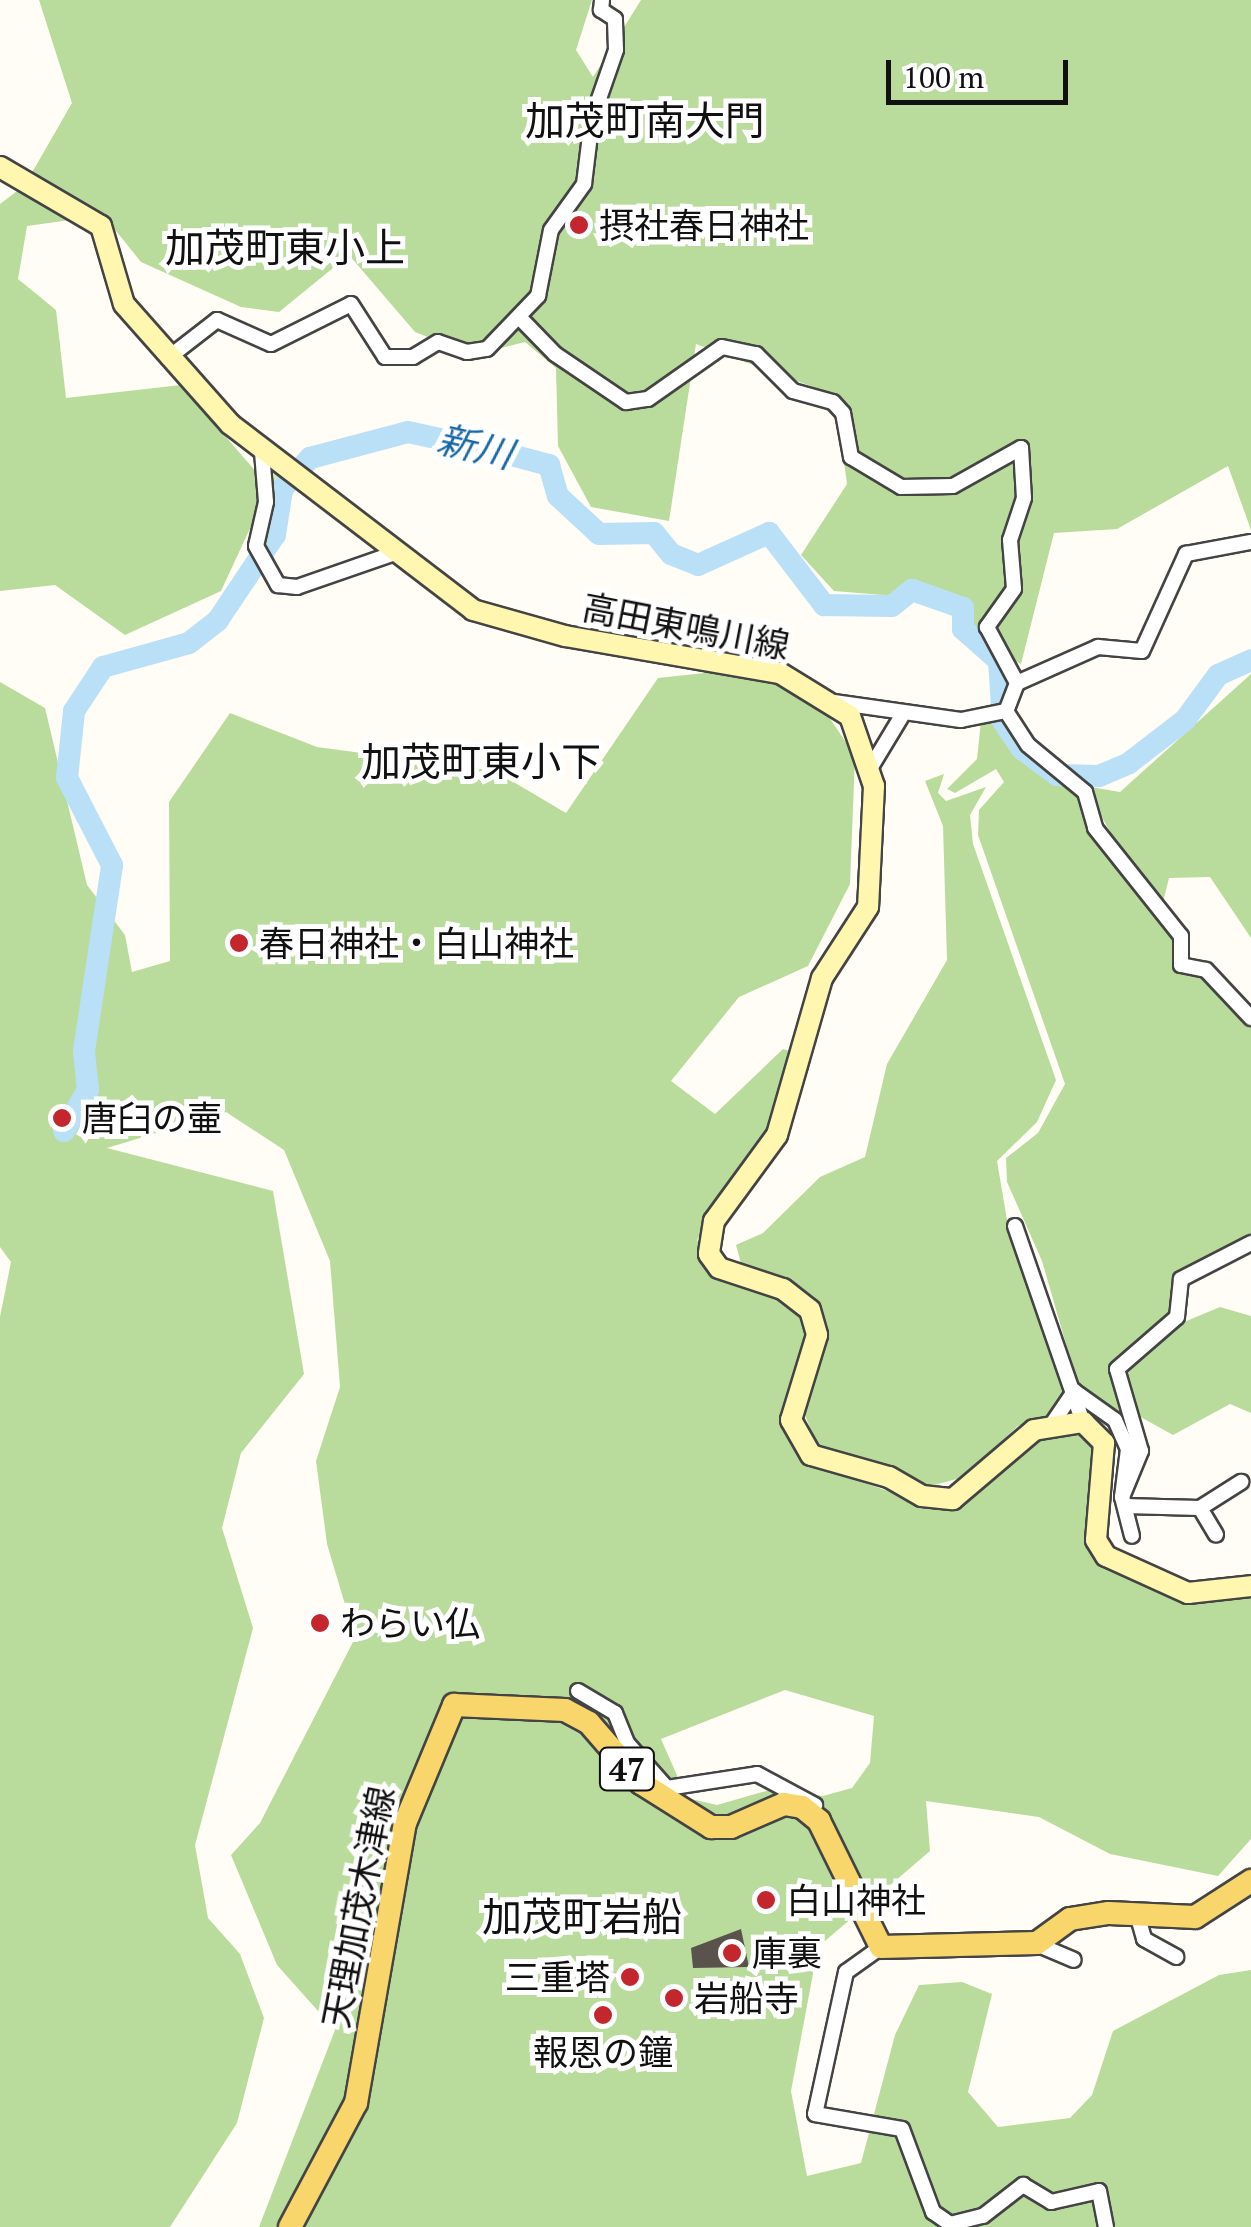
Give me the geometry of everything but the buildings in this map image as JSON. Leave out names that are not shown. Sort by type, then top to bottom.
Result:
[{"type":"main road","name":"高田東鳴川線","points":[[0,167],[101,226],[118,295],[168,358],[262,452],[396,553],[503,622],[780,673],[834,702],[850,716],[871,767],[868,908],[822,978],[777,1135],[714,1220],[709,1254],[719,1268],[783,1289],[810,1310],[817,1335],[791,1406],[810,1455],[889,1477],[922,1496],[953,1498],[1010,1444],[1052,1424],[1084,1422]]},
{"type":"main road","points":[[1084,1422],[1104,1443],[1096,1540],[1106,1556],[1188,1592],[1251,1586]]},
{"type":"main road","name":"天理加茂木津線","points":[[290,2227],[356,2103],[405,1823],[454,1704],[565,1710],[589,1724],[641,1783],[712,1827],[731,1827],[784,1804],[820,1820]]},
{"type":"main road","points":[[820,1820],[881,1947],[1033,1943],[1070,1919],[1137,1914],[1195,1918],[1251,1881]]},
{"type":"street","points":[[168,358],[217,320],[272,344],[352,304],[380,355],[390,358],[438,342],[468,352],[487,349],[538,296],[552,230],[584,184],[592,119],[616,50],[615,20],[602,0]]},
{"type":"street","points":[[520,318],[555,354],[626,402],[648,399],[722,347],[756,354],[793,391],[833,402],[843,413],[851,457],[902,487],[952,486],[1021,448],[1024,498],[1010,540],[1014,588],[987,627],[1017,683]]},
{"type":"street","points":[[262,452],[266,502],[258,554],[264,572],[289,588],[396,553]]},
{"type":"street","points":[[1006,711],[1017,683],[1098,647],[1142,651],[1186,554],[1251,542]]},
{"type":"street","points":[[834,702],[902,714],[986,716],[1006,711]]},
{"type":"street","points":[[1006,711],[1028,746],[1085,792],[1095,828],[1114,842],[1128,876],[1181,936],[1181,965],[1206,970],[1251,1018]]},
{"type":"street","points":[[871,767],[902,714]]},
{"type":"street","points":[[1016,1226],[1084,1422]]},
{"type":"street","points":[[1123,1502],[1141,1451],[1117,1370],[1177,1317],[1181,1279],[1251,1243]]},
{"type":"street","points":[[1052,1424],[1074,1391]]},
{"type":"street","points":[[1074,1391],[1122,1432],[1123,1502],[1132,1536]]},
{"type":"street","points":[[1123,1502],[1200,1508],[1241,1482]]},
{"type":"street","points":[[1200,1508],[1216,1535]]},
{"type":"street","points":[[578,1691],[615,1712],[627,1743],[666,1788],[757,1774],[795,1790],[819,1809],[820,1820]]},
{"type":"street","points":[[1137,1914],[1144,1939],[1176,1957]]},
{"type":"street","points":[[1033,1943],[1074,1960]]},
{"type":"street","points":[[881,1947],[846,1972],[815,2114],[902,2129],[933,2212],[950,2224],[983,2216],[1023,2185],[1051,2202],[1099,2190],[1106,2227]]},
{"type":"green space","points":[[39,0],[592,0],[576,50],[593,77],[641,0],[1251,0],[1251,530],[1228,466],[1117,529],[1054,533],[1021,664],[967,638],[968,602],[834,591],[801,555],[847,484],[835,395],[696,344],[669,521],[591,507],[558,446],[556,368],[525,342],[474,355],[415,332],[349,255],[279,312],[241,307],[141,262],[104,216],[30,176],[72,103]]},
{"type":"green space","points":[[21,188],[78,219],[27,226],[18,279],[56,310],[66,398],[181,385],[257,473],[260,507],[221,591],[125,635],[55,585],[0,591],[0,204]]},
{"type":"green space","points":[[264,463],[295,485],[283,536],[266,557],[272,500]]},
{"type":"green space","points":[[723,671],[778,681],[819,702],[855,756],[850,884],[808,966],[739,997],[671,1081],[715,1114],[783,1049],[796,1053],[769,1132],[697,1240],[713,1274],[780,1297],[804,1315],[809,1334],[783,1405],[790,1440],[805,1462],[936,1508],[956,1506],[1038,1437],[1072,1430],[1091,1437],[1097,1453],[1088,1522],[1100,1563],[1186,1601],[1251,1595],[1251,1839],[1218,1876],[1110,1854],[1039,1817],[926,1801],[930,1851],[818,1947],[791,2091],[807,2176],[861,2163],[895,2035],[919,1985],[962,1982],[992,1994],[968,2092],[998,2127],[1070,2118],[1092,2095],[1113,2031],[1219,1975],[1251,1970],[1251,2227],[259,2227],[335,2030],[277,1965],[231,1855],[260,1823],[355,1638],[327,1544],[316,1461],[340,1387],[330,1261],[284,1150],[226,1112],[107,1148],[273,1191],[304,1374],[241,1453],[222,1528],[253,1628],[195,1845],[208,1918],[240,1954],[264,2018],[237,2123],[170,2227],[0,2227],[0,1317],[11,1262],[0,1247],[0,682],[45,708],[87,885],[125,935],[132,972],[170,961],[169,802],[230,713],[317,747],[495,771],[566,813],[658,678]],"holes":[[[785,1690],[874,1716],[870,1763],[852,1788],[823,1796],[773,1789],[717,1805],[687,1798],[661,1739]]]},
{"type":"green space","points":[[1251,674],[1251,938],[1210,877],[1169,878],[1163,902],[1134,876],[1085,786],[1120,792]]},
{"type":"green space","points":[[1004,717],[1081,792],[1128,882],[1177,938],[1175,962],[1205,974],[1251,1026],[1251,1238],[1175,1278],[1172,1313],[1117,1360],[1113,1379],[1131,1444],[1079,1389],[1042,1261],[1007,1182],[1006,1158],[1038,1133],[1065,1084],[978,835],[979,810],[1004,782],[996,769],[955,793],[947,789],[977,759],[981,721]]},
{"type":"green space","points":[[944,774],[938,793],[946,801],[986,787],[970,815],[973,844],[1056,1080],[1037,1122],[997,1161],[1007,1220],[1067,1386],[1053,1413],[1018,1426],[964,1477],[927,1487],[819,1449],[801,1406],[826,1339],[823,1310],[793,1281],[742,1267],[736,1245],[763,1233],[820,1177],[865,1157],[887,1064],[947,960],[943,826],[925,781]]},
{"type":"green space","points":[[1220,1307],[1251,1316],[1251,1413],[1230,1404],[1173,1435],[1137,1415],[1123,1377],[1126,1362],[1160,1332]]},
{"type":"waterway","name":"新川","points":[[64,1131],[88,1090],[84,1051],[112,865],[67,778],[74,711],[103,667],[189,643],[218,620],[275,535],[282,489],[310,458],[408,432],[504,453],[549,465],[558,496],[599,534],[654,533],[671,554],[698,565],[769,533],[824,605],[892,606],[912,590],[963,608],[963,629],[999,661],[1003,721],[1022,749],[1057,775],[1099,776],[1129,763],[1185,720],[1218,675],[1251,660]]},
{"type":"place","name":"摂社春日神社","points":[[579,225]]},
{"type":"place","name":"春日神社・白山神社","points":[[239,943]]},
{"type":"place","name":"唐臼の壷","points":[[62,1118]]},
{"type":"place","name":"わらい仏","points":[[320,1623]]},
{"type":"place","name":"白山神社","points":[[766,1900]]},
{"type":"place","name":"庫裏","points":[[732,1953]]},
{"type":"place","name":"三重塔","points":[[630,1977]]},
{"type":"place","name":"岩船寺","points":[[674,1998]]},
{"type":"place","name":"報恩の鐘","points":[[603,2015]]},
{"type":"district","name":"加茂町南大門","points":[[645,120]]},
{"type":"district","name":"加茂町東小上","points":[[285,247]]},
{"type":"district","name":"加茂町東小下","points":[[481,761]]},
{"type":"district","name":"加茂町岩船","points":[[582,1916]]}]
